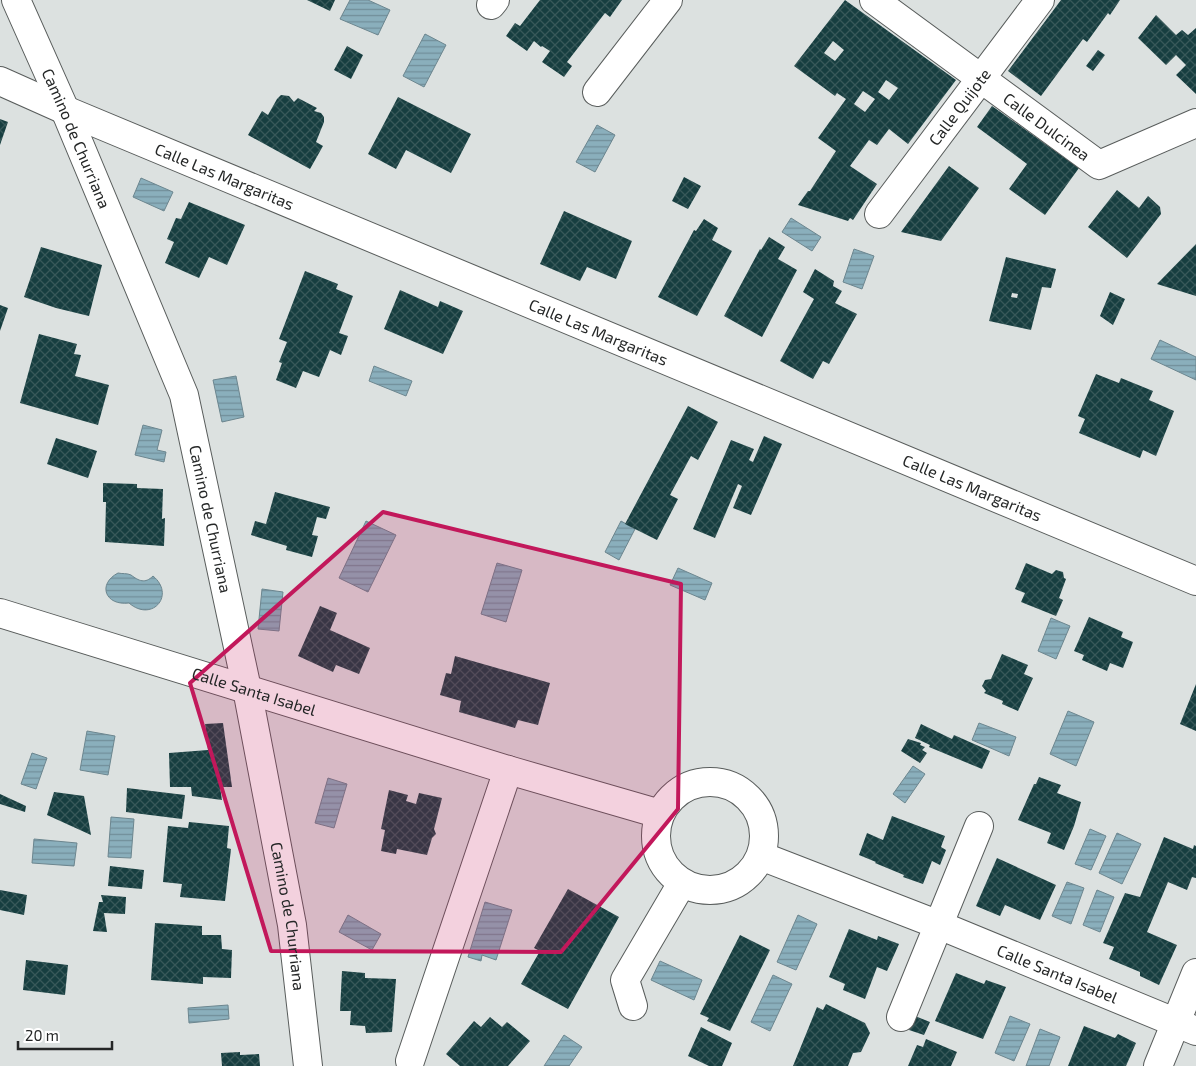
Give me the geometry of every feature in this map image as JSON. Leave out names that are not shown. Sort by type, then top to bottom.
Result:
[{"type":"street","name":"Camino de Churriana","points":[[16,0],[65,110],[184,395],[247,689],[292,925],[308,1066]]},
{"type":"street","points":[[598,92],[668,0]]},
{"type":"street","points":[[874,0],[982,78]]},
{"type":"street","name":"Calle Quijote","points":[[879,214],[1040,0]]},
{"type":"street","name":"Calle Dulcinea","points":[[982,78],[1099,165],[1196,123]]},
{"type":"street","name":"Calle Las Margaritas","points":[[0,81],[65,110],[1196,581]]},
{"type":"street","name":"Calle Santa Isabel","points":[[0,613],[508,770],[660,814]]},
{"type":"street","points":[[410,1062],[508,770]]},
{"type":"street","points":[[703,782],[722,783],[739,790],[753,802],[762,819],[765,837],[761,856],[752,872],[736,884],[718,890],[700,890],[682,883],[670,873],[661,860],[656,845],[656,829],[660,814],[671,798],[686,787],[703,782]]},
{"type":"street","points":[[901,1017],[980,826]]},
{"type":"street","name":"Calle Santa Isabel","points":[[761,856],[939,925],[1186,1027]]},
{"type":"street","points":[[633,1006],[625,980],[682,883]]},
{"type":"street","points":[[1158,1066],[1186,1027],[1196,972]]},
{"type":"highlighted area","points":[[383,512],[681,584],[678,809],[561,952],[271,951],[190,683]]},
{"type":"water","points":[[350,0],[368,0],[390,10],[378,35],[340,19]]},
{"type":"water","points":[[425,34],[446,45],[424,87],[403,76]]},
{"type":"water","points":[[597,125],[615,135],[595,172],[576,162]]},
{"type":"water","points":[[141,178],[173,192],[164,211],[133,197]]},
{"type":"water","points":[[791,218],[821,237],[812,251],[782,232]]},
{"type":"water","points":[[854,249],[874,256],[862,289],[843,282]]},
{"type":"water","points":[[1160,340],[1196,357],[1196,380],[1151,359]]},
{"type":"water","points":[[374,366],[412,381],[406,396],[369,381]]},
{"type":"water","points":[[236,376],[244,417],[222,422],[213,380]]},
{"type":"water","points":[[143,425],[162,430],[157,450],[166,452],[164,462],[135,455]]},
{"type":"water","points":[[366,521],[396,535],[368,592],[339,578]]},
{"type":"water","points":[[621,521],[635,529],[619,560],[605,552]]},
{"type":"water","points":[[497,563],[522,570],[506,622],[481,614]]},
{"type":"water","points":[[678,568],[712,583],[705,600],[670,585]]},
{"type":"water","points":[[118,573],[129,574],[142,581],[153,576],[160,583],[162,591],[162,598],[158,604],[146,610],[109,598],[106,588],[107,583]]},
{"type":"water","points":[[262,589],[283,592],[279,631],[258,629]]},
{"type":"water","points":[[1051,618],[1070,626],[1056,659],[1038,651]]},
{"type":"water","points":[[1068,711],[1094,722],[1076,766],[1050,754]]},
{"type":"water","points":[[979,723],[1016,737],[1009,756],[972,740]]},
{"type":"water","points":[[87,731],[115,736],[108,775],[80,770]]},
{"type":"water","points":[[32,753],[47,758],[36,789],[21,784]]},
{"type":"water","points":[[913,766],[925,774],[905,803],[893,794]]},
{"type":"water","points":[[328,778],[347,784],[334,828],[315,823]]},
{"type":"water","points":[[111,817],[134,819],[131,858],[108,857]]},
{"type":"water","points":[[1090,829],[1106,836],[1091,870],[1075,864]]},
{"type":"water","points":[[1117,833],[1141,844],[1122,884],[1099,873]]},
{"type":"water","points":[[34,839],[77,843],[74,866],[32,863]]},
{"type":"water","points":[[1067,882],[1084,888],[1071,924],[1052,916]]},
{"type":"water","points":[[1097,890],[1114,897],[1100,932],[1083,925]]},
{"type":"water","points":[[485,902],[512,910],[496,960],[482,955],[481,961],[468,957]]},
{"type":"water","points":[[348,915],[381,934],[372,950],[339,932]]},
{"type":"water","points":[[798,915],[817,924],[796,970],[777,962]]},
{"type":"water","points":[[660,961],[702,980],[694,1000],[651,980]]},
{"type":"water","points":[[773,975],[792,984],[770,1031],[751,1022]]},
{"type":"water","points":[[228,1005],[229,1019],[189,1023],[188,1008]]},
{"type":"water","points":[[1010,1016],[1030,1024],[1014,1061],[995,1053]]},
{"type":"water","points":[[1040,1029],[1060,1037],[1049,1066],[1026,1066]]},
{"type":"water","points":[[564,1035],[582,1047],[569,1066],[544,1066]]},
{"type":"building","points":[[307,0],[335,0],[330,11]]},
{"type":"building","points":[[540,0],[622,0],[610,17],[605,13],[567,62],[572,66],[564,77],[542,62],[550,51],[534,41],[527,51],[506,36],[515,23],[520,26]]},
{"type":"building","points":[[845,0],[956,80],[908,144],[889,129],[877,145],[869,140],[850,166],[877,184],[853,220],[850,218],[848,221],[798,205],[808,191],[810,191],[836,151],[818,138],[846,99],[837,93],[835,96],[794,66]],"holes":[[[833,41],[844,50],[835,61],[824,53]],[[886,80],[898,88],[889,100],[878,92]],[[863,91],[875,99],[865,112],[854,104]]]},
{"type":"building","points":[[1061,0],[1120,0],[1087,42],[1083,39],[1041,96],[1008,71]]},
{"type":"building","points":[[1156,15],[1176,35],[1182,30],[1188,35],[1196,28],[1196,94],[1176,75],[1186,65],[1176,55],[1166,65],[1138,38]]},
{"type":"building","points":[[347,46],[363,55],[351,79],[334,70]]},
{"type":"building","points":[[1098,50],[1105,55],[1093,71],[1086,66]]},
{"type":"building","points":[[281,95],[289,96],[294,102],[298,98],[317,108],[314,111],[321,113],[324,117],[324,122],[316,142],[323,146],[310,169],[248,135],[262,111],[268,115]]},
{"type":"building","points":[[398,97],[471,134],[451,173],[406,150],[396,169],[368,154]]},
{"type":"building","points":[[992,106],[1079,168],[1045,215],[1009,189],[1027,164],[977,127]]},
{"type":"building","points":[[0,119],[8,122],[0,145]]},
{"type":"building","points":[[949,166],[979,188],[941,241],[901,232]]},
{"type":"building","points":[[684,177],[701,186],[688,209],[672,201]]},
{"type":"building","points":[[1117,190],[1139,208],[1148,196],[1160,207],[1161,214],[1127,258],[1088,227]]},
{"type":"building","points":[[189,202],[245,225],[227,265],[209,257],[199,278],[165,263],[174,242],[167,239],[176,218],[181,219]]},
{"type":"building","points":[[564,211],[632,241],[616,279],[587,267],[580,281],[540,264]]},
{"type":"building","points":[[704,219],[718,228],[712,240],[732,251],[697,316],[658,297],[694,230],[696,231]]},
{"type":"building","points":[[769,237],[785,247],[778,259],[797,270],[762,337],[724,316],[760,249]]},
{"type":"building","points":[[1196,244],[1196,296],[1157,284]]},
{"type":"building","points":[[41,247],[102,265],[89,316],[56,308],[24,297]]},
{"type":"building","points":[[1006,257],[1056,269],[1051,288],[1042,287],[1031,330],[989,321]],"holes":[[[1012,293],[1018,294],[1017,298],[1011,297]]]},
{"type":"building","points":[[815,269],[834,281],[833,286],[842,291],[835,303],[857,314],[829,364],[823,361],[813,379],[780,361],[814,299],[803,292]]},
{"type":"building","points":[[305,271],[338,284],[336,289],[353,296],[339,333],[348,336],[341,355],[330,350],[319,377],[303,371],[296,388],[276,380],[282,363],[279,362],[287,342],[279,339]]},
{"type":"building","points":[[400,290],[438,307],[440,301],[463,311],[443,354],[384,329]]},
{"type":"building","points":[[1110,292],[1125,299],[1113,325],[1100,316]]},
{"type":"building","points":[[0,305],[8,308],[0,331]]},
{"type":"building","points":[[39,334],[77,344],[74,354],[81,355],[75,376],[109,385],[98,425],[20,403]]},
{"type":"building","points":[[1096,374],[1119,383],[1121,378],[1153,391],[1149,400],[1174,411],[1156,456],[1143,450],[1140,458],[1079,433],[1085,419],[1078,416]]},
{"type":"building","points":[[688,406],[718,422],[698,460],[691,456],[670,495],[678,499],[657,540],[625,524]]},
{"type":"building","points":[[764,436],[782,444],[751,515],[733,508],[742,486],[738,484],[715,538],[693,529],[731,440],[754,449],[749,460],[753,462]]},
{"type":"building","points":[[56,438],[97,451],[88,478],[47,464]]},
{"type":"building","points":[[103,483],[137,484],[137,488],[163,489],[162,519],[165,518],[164,546],[105,542],[106,502],[103,502]]},
{"type":"building","points":[[275,492],[330,507],[326,519],[317,517],[312,535],[318,536],[312,557],[286,550],[287,546],[251,535],[255,521],[266,524]]},
{"type":"building","points":[[1026,563],[1052,574],[1056,570],[1063,572],[1066,579],[1059,598],[1063,600],[1056,616],[1021,602],[1025,593],[1015,589]]},
{"type":"building","points":[[320,606],[337,613],[330,630],[370,648],[359,674],[336,665],[333,672],[298,656]]},
{"type":"building","points":[[1089,617],[1123,632],[1121,637],[1133,642],[1123,668],[1110,663],[1107,671],[1082,660],[1084,655],[1074,651]]},
{"type":"building","points":[[1002,654],[1028,665],[1024,674],[1033,678],[1018,711],[1002,704],[1003,701],[984,693],[986,691],[982,686],[985,680],[991,679]]},
{"type":"building","points":[[455,656],[550,683],[538,725],[518,720],[515,728],[459,712],[461,701],[440,695],[446,673],[451,674]]},
{"type":"building","points":[[1196,684],[1196,731],[1180,724]]},
{"type":"building","points":[[223,723],[232,787],[220,787],[222,800],[192,796],[191,787],[170,787],[169,753],[208,750],[205,724]]},
{"type":"building","points":[[921,724],[952,739],[954,735],[990,751],[982,769],[929,747],[930,745],[915,738]]},
{"type":"building","points":[[908,739],[921,743],[920,745],[925,747],[922,750],[927,753],[920,763],[901,751]]},
{"type":"building","points":[[1039,777],[1061,785],[1057,793],[1081,802],[1064,850],[1047,843],[1051,833],[1018,820]]},
{"type":"building","points":[[127,788],[185,795],[182,819],[126,812]]},
{"type":"building","points":[[389,790],[408,795],[406,801],[416,804],[419,793],[442,798],[434,829],[436,834],[432,838],[427,855],[397,849],[396,854],[381,851],[385,830],[381,829]]},
{"type":"building","points":[[54,792],[84,796],[91,835],[47,815]]},
{"type":"building","points":[[0,794],[26,806],[25,812],[0,804]]},
{"type":"building","points":[[892,816],[945,836],[941,847],[946,850],[940,865],[932,861],[923,884],[903,877],[904,875],[859,855],[867,833],[883,840]]},
{"type":"building","points":[[189,822],[229,826],[227,848],[231,849],[225,901],[180,897],[182,884],[163,882],[168,826],[188,828]]},
{"type":"building","points":[[1164,837],[1193,849],[1194,845],[1196,846],[1196,878],[1192,877],[1187,890],[1168,882],[1147,932],[1177,945],[1159,985],[1140,976],[1140,972],[1109,959],[1114,947],[1103,943],[1125,893],[1140,897]]},
{"type":"building","points":[[997,858],[1056,885],[1040,920],[1005,905],[1000,916],[976,906]]},
{"type":"building","points":[[110,866],[144,870],[142,889],[108,886]]},
{"type":"building","points":[[568,889],[619,917],[568,1009],[521,984],[540,951],[534,948]]},
{"type":"building","points":[[0,890],[27,895],[24,915],[0,910]]},
{"type":"building","points":[[101,895],[126,897],[125,914],[104,913],[107,932],[93,931],[99,902],[103,902]]},
{"type":"building","points":[[155,923],[202,926],[202,935],[221,935],[222,949],[232,950],[231,978],[203,977],[203,984],[151,980]]},
{"type":"building","points":[[849,929],[877,940],[878,936],[899,944],[887,971],[877,967],[865,999],[843,990],[845,984],[829,977]]},
{"type":"building","points":[[740,935],[770,950],[730,1031],[707,1021],[709,1018],[700,1014]]},
{"type":"building","points":[[26,960],[68,965],[65,995],[23,990]]},
{"type":"building","points":[[342,971],[365,973],[365,978],[396,979],[392,1032],[366,1033],[365,1026],[350,1025],[351,1011],[340,1011]]},
{"type":"building","points":[[956,973],[984,984],[986,980],[1006,987],[983,1039],[935,1021]]},
{"type":"building","points":[[826,1004],[865,1023],[870,1033],[861,1052],[853,1053],[848,1066],[793,1066],[817,1007],[823,1010]]},
{"type":"building","points":[[915,1016],[930,1022],[924,1035],[909,1030]]},
{"type":"building","points":[[490,1017],[502,1027],[507,1022],[530,1041],[508,1066],[460,1066],[446,1054],[474,1021],[481,1027]]},
{"type":"building","points":[[1084,1026],[1115,1038],[1118,1034],[1136,1043],[1126,1066],[1068,1066]]},
{"type":"building","points":[[701,1027],[732,1043],[722,1066],[709,1066],[688,1056]]},
{"type":"building","points":[[926,1039],[957,1052],[951,1066],[908,1066],[917,1045],[923,1047]]},
{"type":"building","points":[[240,1052],[240,1055],[259,1054],[260,1066],[222,1066],[221,1053]]}]
